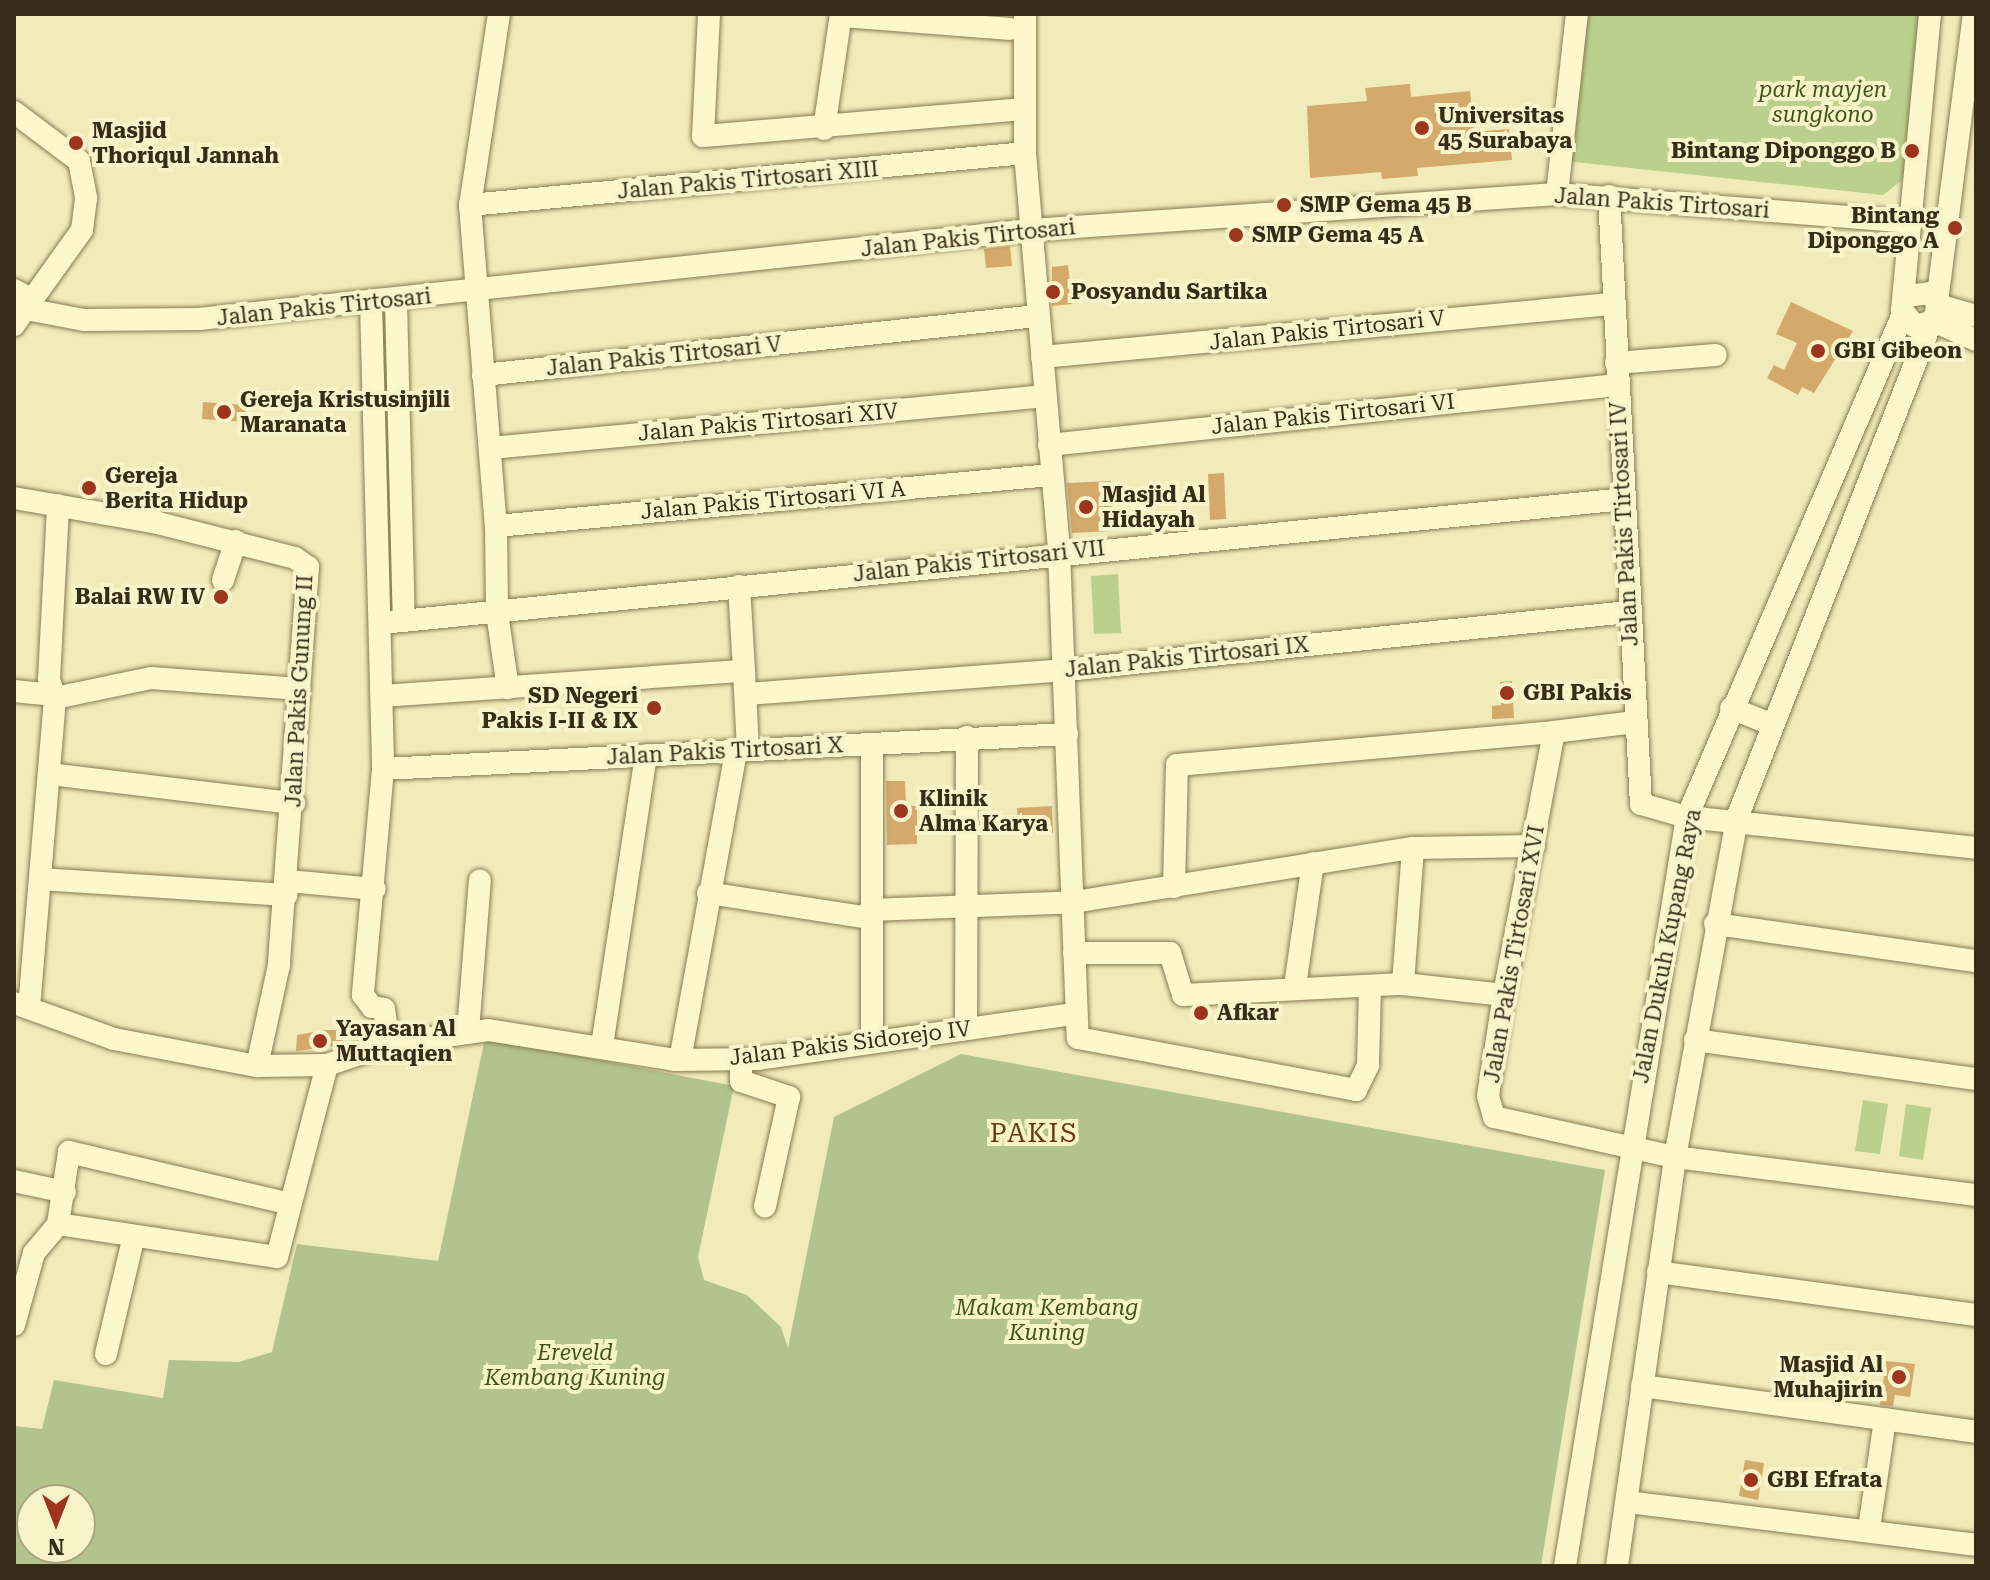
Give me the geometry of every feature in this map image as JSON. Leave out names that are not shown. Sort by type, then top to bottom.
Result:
[{"type":"street","points":[[499,14],[474,147],[470,205],[475,292],[491,448],[497,613],[508,688]]},
{"type":"street","points":[[709,14],[701,134],[824,129],[1025,102]]},
{"type":"street","points":[[1557,194],[1577,14]]},
{"type":"street","name":"Jalan Dukuh Kupang Raya","points":[[1565,1566],[1630,1147],[1687,817],[1905,305],[1930,14]]},
{"type":"street","name":"Jalan Dukuh Kupang Raya","points":[[1617,1566],[1675,1157],[1715,924],[1737,818],[1935,313],[1974,14]]},
{"type":"street","points":[[824,129],[841,15],[1015,19],[1025,102],[1025,153],[1037,316],[1059,551],[1074,902],[1074,1014],[1080,1041],[1356,1090],[1368,1065],[1370,986]]},
{"type":"street","points":[[1923,111],[1960,114]]},
{"type":"street","points":[[14,112],[84,170],[82,230],[22,306]]},
{"type":"street","name":"Jalan Pakis Tirtosari XIII","points":[[470,205],[1025,153]]},
{"type":"street","name":"Jalan Pakis Tirtosari","points":[[22,306],[84,320],[199,319],[396,301],[1031,230],[1557,194],[1912,222]]},
{"type":"street","name":"Jalan Pakis Tirtosari IV","points":[[1609,196],[1611,304],[1641,804],[1687,817]]},
{"type":"street","points":[[1976,316],[1935,313],[1915,326],[1905,305],[1924,291],[1935,313],[1976,340]]},
{"type":"street","points":[[389,1044],[384,1009],[372,1007],[363,995],[375,889],[383,769],[382,696],[393,622],[396,301]]},
{"type":"street","points":[[371,303],[393,622]]},
{"type":"street","name":"Jalan Pakis Tirtosari V","points":[[1042,357],[1611,304]]},
{"type":"street","name":"Jalan Pakis Tirtosari V","points":[[483,375],[1037,316]]},
{"type":"street","name":"Jalan Pakis Tirtosari VI","points":[[1049,445],[1616,374],[1716,355]]},
{"type":"street","name":"Jalan Pakis Tirtosari XIV","points":[[491,448],[1046,396]]},
{"type":"street","points":[[1851,433],[1885,446]]},
{"type":"street","name":"Jalan Pakis Tirtosari VI A","points":[[496,526],[1051,475]]},
{"type":"street","name":"Jalan Pakis Gunung II","points":[[14,498],[236,541],[308,567],[287,888],[257,1066]]},
{"type":"street","name":"Jalan Pakis Tirtosari VII","points":[[393,622],[1059,551],[1625,499]]},
{"type":"street","points":[[22,1005],[40,879],[49,774],[54,696],[49,679],[58,505]]},
{"type":"street","points":[[223,580],[236,541]]},
{"type":"street","points":[[680,1060],[708,893],[742,750],[747,694],[739,586]]},
{"type":"street","name":"Jalan Pakis Tirtosari IX","points":[[747,694],[1066,670],[1628,612]]},
{"type":"street","points":[[382,696],[744,671]]},
{"type":"street","points":[[14,691],[54,696],[151,678],[300,689]]},
{"type":"street","points":[[1731,708],[1773,725]]},
{"type":"street","points":[[1174,887],[1177,765],[1635,722]]},
{"type":"street","name":"Jalan Pakis Tirtosari XVI","points":[[1554,732],[1488,1096],[1494,1117],[1630,1147]]},
{"type":"street","name":"Jalan Pakis Tirtosari X","points":[[383,769],[1067,734]]},
{"type":"street","points":[[966,1029],[967,737]]},
{"type":"street","points":[[872,744],[872,1039]]},
{"type":"street","points":[[602,1046],[646,755]]},
{"type":"street","points":[[49,774],[294,803]]},
{"type":"street","points":[[1687,817],[1737,818],[1976,848]]},
{"type":"street","points":[[708,893],[870,914],[1074,902],[1413,848],[1534,846]]},
{"type":"street","points":[[1403,984],[1413,848]]},
{"type":"street","points":[[1295,986],[1313,863]]},
{"type":"street","points":[[40,879],[375,889]]},
{"type":"street","points":[[468,1031],[480,880]]},
{"type":"street","points":[[1715,924],[1976,961]]},
{"type":"street","points":[[1074,953],[1170,953],[1183,995],[1295,986],[1403,984],[1504,995]]},
{"type":"street","name":"Jalan Pakis Sidorejo IV","points":[[22,1005],[114,1039],[257,1066],[327,1065],[389,1044],[468,1031],[602,1046],[680,1060],[741,1060],[872,1039],[1074,1014]]},
{"type":"street","points":[[1695,1040],[1976,1079]]},
{"type":"street","points":[[741,1060],[741,1081],[789,1097],[765,1206]]},
{"type":"street","points":[[58,1224],[277,1257],[327,1065]]},
{"type":"street","points":[[1630,1147],[1675,1157],[1976,1195]]},
{"type":"street","points":[[15,1315],[34,1253],[58,1224],[71,1152],[290,1204]]},
{"type":"street","points":[[14,1181],[65,1192]]},
{"type":"street","points":[[106,1354],[134,1236]]},
{"type":"street","points":[[1658,1272],[1976,1315]]},
{"type":"street","points":[[1642,1386],[1976,1432]]},
{"type":"street","points":[[1869,1529],[1885,1419]]},
{"type":"street","points":[[1627,1502],[1869,1529],[1976,1545]]},
{"type":"green space","name":"park mayjen sungkono","points":[[1582,14],[1920,14],[1905,178],[1883,195],[1565,161]]},
{"type":"green space","points":[[1118,574],[1121,633],[1094,634],[1091,576]]},
{"type":"green space","name":"Makam Kembang Kuning","points":[[485,1038],[734,1086],[698,1257],[704,1280],[747,1295],[781,1327],[788,1348],[834,1117],[961,1054],[1605,1170],[1541,1566],[14,1566],[14,1426],[42,1429],[54,1380],[163,1398],[169,1360],[239,1362],[272,1352],[297,1244],[438,1261]]},
{"type":"green space","points":[[1863,1100],[1888,1104],[1880,1154],[1855,1151]]},
{"type":"green space","points":[[1906,1104],[1931,1108],[1923,1160],[1899,1156]]},
{"type":"building","points":[[1410,84],[1411,97],[1470,91],[1474,132],[1509,129],[1512,160],[1417,168],[1418,176],[1382,179],[1381,172],[1310,178],[1307,106],[1367,101],[1365,88]]},
{"type":"building","points":[[1010,246],[1012,266],[986,268],[984,249]]},
{"type":"building","points":[[1068,265],[1072,304],[1052,306],[1052,267]]},
{"type":"building","name":"GBI Gibeon","points":[[1791,302],[1853,331],[1814,393],[1802,387],[1798,395],[1767,378],[1774,365],[1784,370],[1797,343],[1776,334]]},
{"type":"building","name":"Gereja Kristusinjili Maranata","points":[[203,402],[246,405],[245,422],[202,419]]},
{"type":"building","points":[[1224,473],[1226,519],[1210,520],[1208,474]]},
{"type":"building","name":"Masjid Al Hidayah","points":[[1111,481],[1113,531],[1072,533],[1067,483]]},
{"type":"building","name":"GBI Pakis","points":[[1512,681],[1514,718],[1492,719],[1492,706],[1501,705],[1500,682]]},
{"type":"building","name":"Klinik Alma Karya","points":[[886,781],[905,781],[906,806],[917,806],[917,844],[887,845]]},
{"type":"building","points":[[1052,806],[1053,833],[1018,834],[1017,808]]},
{"type":"building","name":"Yayasan Al Muttaqien","points":[[342,1030],[343,1045],[296,1051],[297,1035]]},
{"type":"building","name":"Masjid Al Muhajirin","points":[[1886,1361],[1915,1364],[1910,1397],[1895,1395],[1893,1406],[1880,1405]]},
{"type":"building","name":"GBI Efrata","points":[[1745,1460],[1764,1463],[1758,1500],[1739,1496]]},
{"type":"place","name":"Universitas 45 Surabaya","points":[[1422,128]]},
{"type":"place","name":"Masjid Thoriqul Jannah","points":[[76,143]]},
{"type":"place","name":"Bintang Diponggo B","points":[[1912,151]]},
{"type":"place","name":"SMP Gema 45 B","points":[[1284,205]]},
{"type":"place","name":"Bintang Diponggo A","points":[[1955,228]]},
{"type":"place","name":"SMP Gema 45 A","points":[[1236,235]]},
{"type":"place","name":"Posyandu Sartika","points":[[1053,292]]},
{"type":"place","name":"GBI Gibeon","points":[[1818,351]]},
{"type":"place","name":"Gereja Kristusinjili Maranata","points":[[224,412]]},
{"type":"place","name":"Gereja Berita Hidup","points":[[89,488]]},
{"type":"place","name":"Masjid Al Hidayah","points":[[1086,507]]},
{"type":"place","name":"Balai RW IV","points":[[221,597]]},
{"type":"place","name":"GBI Pakis","points":[[1507,693]]},
{"type":"place","name":"SD Negeri Pakis I-II & IX","points":[[654,708]]},
{"type":"place","name":"Klinik Alma Karya","points":[[901,811]]},
{"type":"place","name":"Afkar","points":[[1201,1013]]},
{"type":"place","name":"Yayasan Al Muttaqien","points":[[320,1041]]},
{"type":"place","name":"Masjid Al Muhajirin","points":[[1899,1377]]},
{"type":"place","name":"GBI Efrata","points":[[1751,1480]]},
{"type":"district","name":"PAKIS","points":[[1034,1134]]},
{"type":"park label","name":"Ereveld Kembang Kuning","points":[[575,1364]]}]
